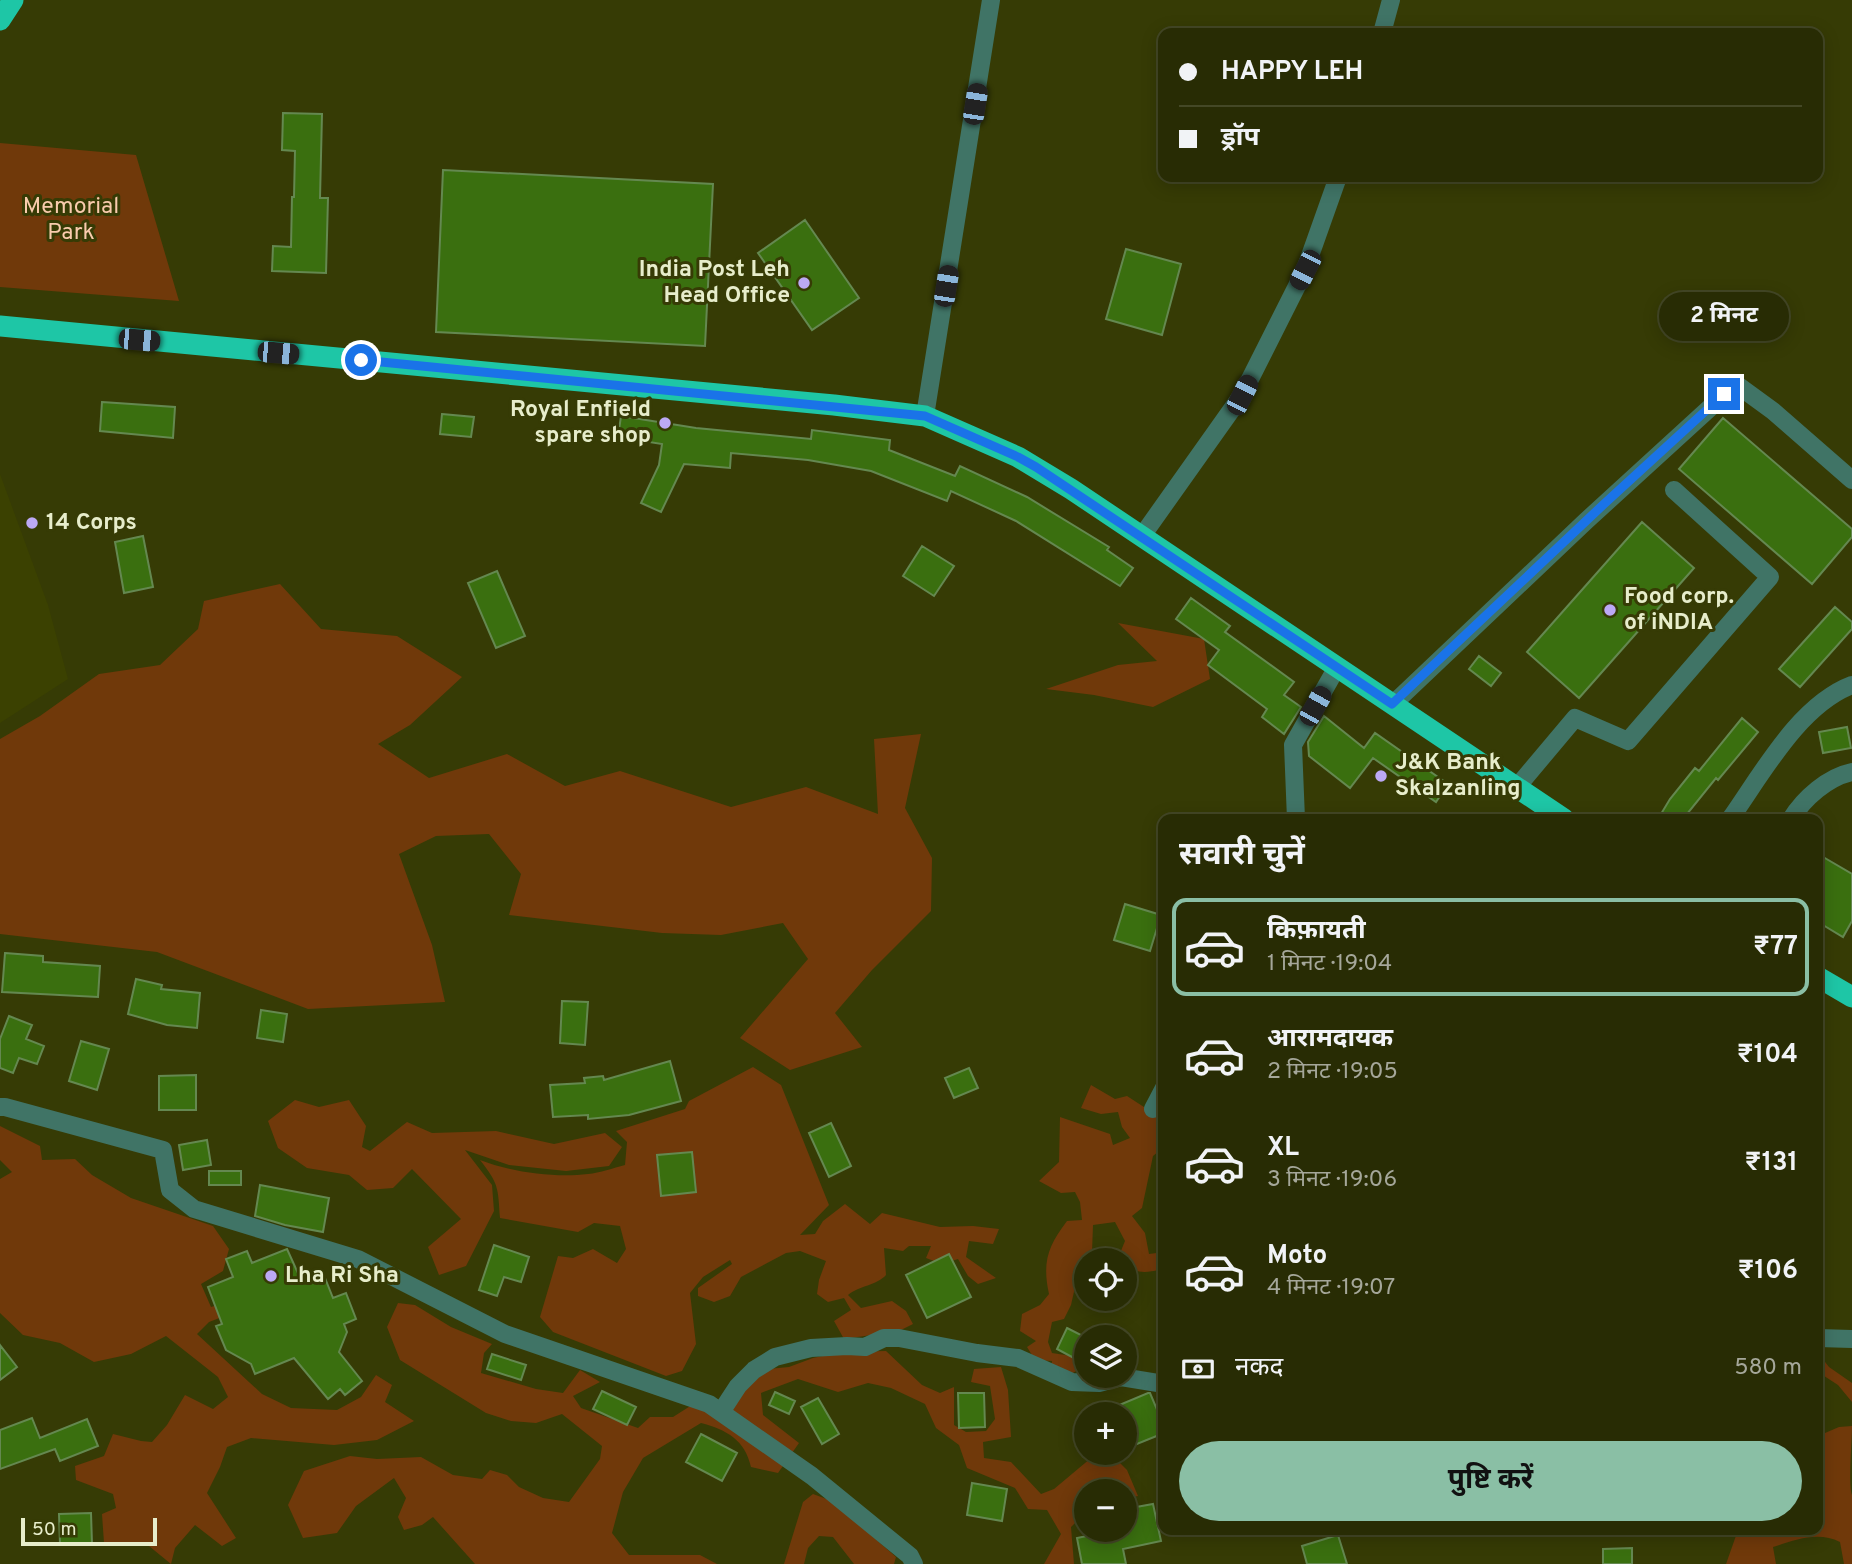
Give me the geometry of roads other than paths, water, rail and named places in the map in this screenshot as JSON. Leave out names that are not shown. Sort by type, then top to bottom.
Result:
[{"type":"highway","points":[[0,20],[13,0]]},
{"type":"highway","points":[[0,326],[834,405],[925,416],[1018,457],[1142,536],[1556,814]]},
{"type":"highway","points":[[1823,979],[1852,997]]},
{"type":"street","points":[[925,416],[991,0]]},
{"type":"street","points":[[1383,28],[1391,0]]},
{"type":"street","points":[[1142,536],[1242,395],[1305,270],[1336,182]]},
{"type":"street","points":[[1392,704],[1736,384],[1773,411],[1852,480]]},
{"type":"street","points":[[1517,788],[1575,718],[1628,741],[1770,577],[1674,490]]},
{"type":"street","points":[[1296,814],[1293,746],[1337,667]]},
{"type":"street","points":[[1734,814],[1784,743],[1817,705],[1852,685]]},
{"type":"street","points":[[1794,814],[1820,787],[1852,772]]},
{"type":"street","points":[[1153,1108],[1158,1099]]},
{"type":"street","points":[[0,1107],[163,1150],[170,1190],[194,1209],[358,1259],[505,1334],[709,1404],[811,1476],[910,1556],[914,1564]]},
{"type":"street","points":[[721,1412],[738,1386],[754,1370],[775,1357],[811,1348],[865,1347],[884,1338],[899,1338],[1018,1358],[1072,1382],[1099,1383],[1121,1377],[1158,1383]]},
{"type":"street","points":[[1823,1338],[1852,1339]]},
{"type":"place","name":"India Post Leh Head Office","points":[[804,283]]},
{"type":"place","name":"Royal Enfield spare shop","points":[[665,423]]},
{"type":"place","name":"14 Corps","points":[[32,523]]},
{"type":"place","name":"Food corp. of iNDIA","points":[[1610,610]]},
{"type":"place","name":"J&K Bank Skalzanling","points":[[1381,776]]},
{"type":"place","name":"Lha Ri Sha","points":[[271,1276]]},
{"type":"park label","name":"Memorial Park","points":[[71,220]]}]
